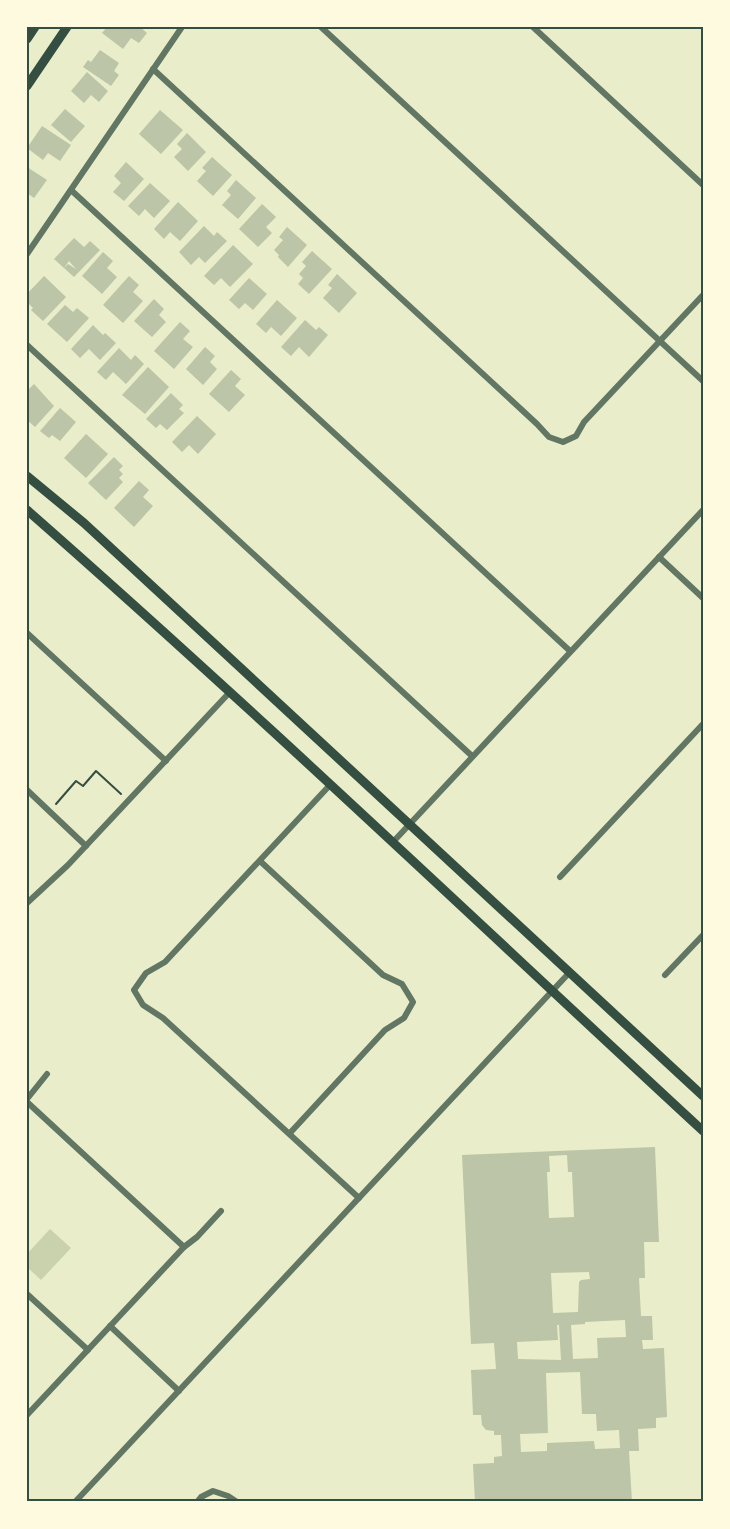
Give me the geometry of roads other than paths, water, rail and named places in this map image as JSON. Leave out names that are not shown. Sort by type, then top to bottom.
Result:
[{"type":"main road","points":[[27,39],[35,27]]},
{"type":"main road","points":[[27,86],[67,27]]},
{"type":"main road","points":[[27,476],[84,523],[703,1096]]},
{"type":"main road","points":[[27,510],[393,842],[703,1131]]},
{"type":"street","points":[[27,255],[182,27]]},
{"type":"street","points":[[321,27],[703,381]]},
{"type":"street","points":[[532,27],[703,185]]},
{"type":"street","points":[[153,69],[549,437],[563,442],[576,436],[584,422],[703,295]]},
{"type":"street","points":[[71,190],[570,651]]},
{"type":"street","points":[[27,345],[472,756]]},
{"type":"street","points":[[393,842],[703,510]]},
{"type":"street","points":[[659,557],[703,598]]},
{"type":"street","points":[[27,633],[166,761]]},
{"type":"street","points":[[27,903],[87,846],[229,693]]},
{"type":"street","points":[[560,877],[703,724]]},
{"type":"street","points":[[330,785],[165,962],[146,973],[134,990],[143,1005],[163,1018],[360,1198]]},
{"type":"street","points":[[27,790],[87,846]]},
{"type":"street","points":[[260,861],[383,975],[402,984],[413,1002],[404,1018],[385,1030],[290,1133]]},
{"type":"street","points":[[665,975],[703,935]]},
{"type":"street","points":[[75,1502],[569,973]]},
{"type":"street","points":[[47,1074],[27,1100],[184,1246]]},
{"type":"street","points":[[27,1415],[184,1246],[197,1237],[221,1211]]},
{"type":"street","points":[[27,1294],[88,1350]]},
{"type":"street","points":[[110,1326],[179,1391]]},
{"type":"street","points":[[197,1502],[201,1497],[213,1491],[237,1502]]}]
